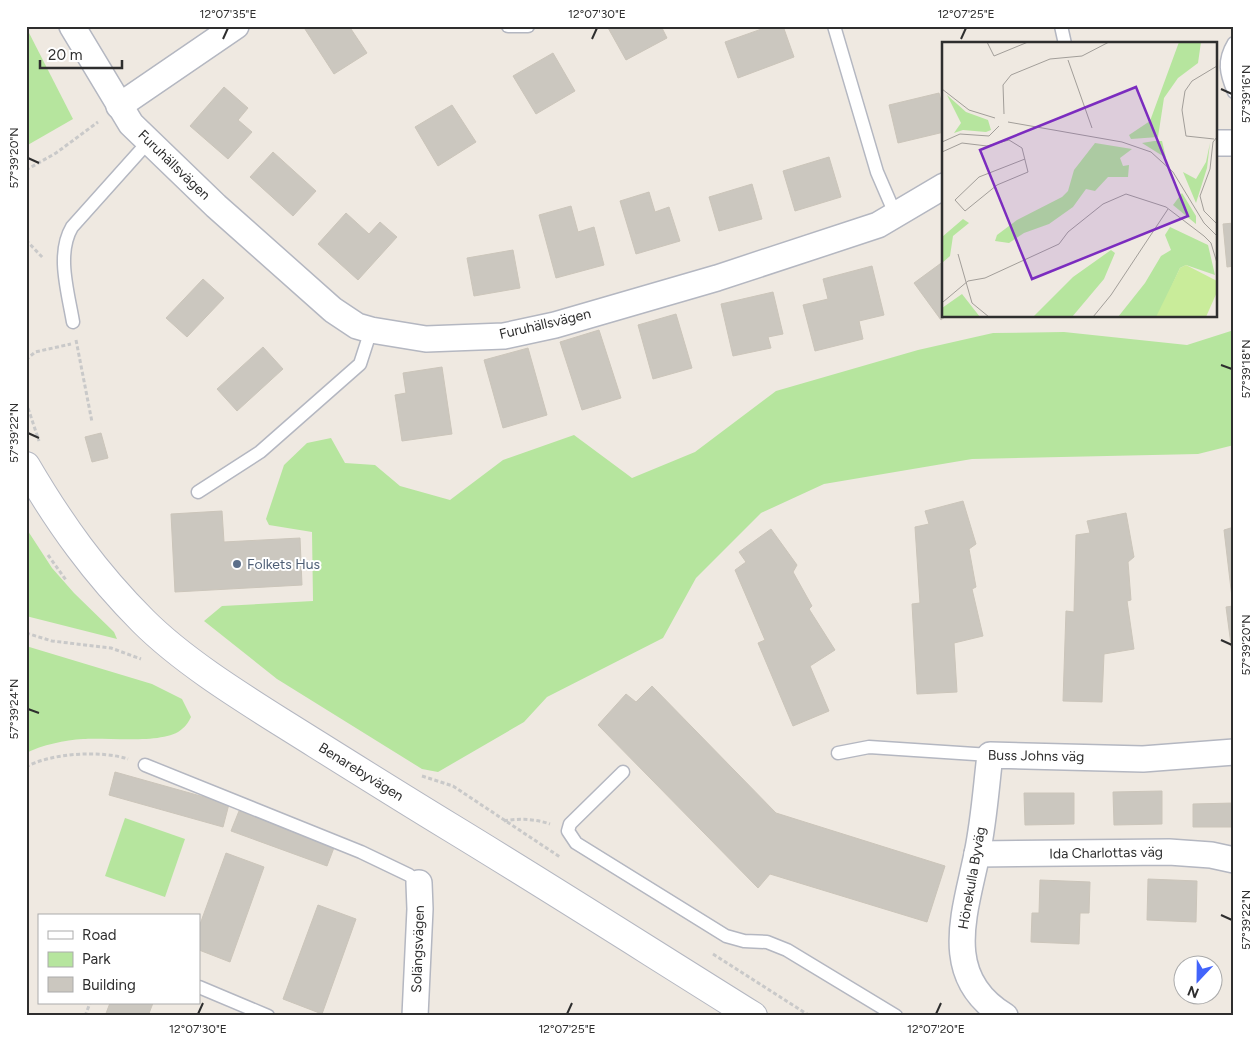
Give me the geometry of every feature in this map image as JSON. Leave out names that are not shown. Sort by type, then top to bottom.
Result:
[{"type":"street","name":"Furuhällsvägen","points":[[72,26],[131,124],[216,206],[333,310],[357,326],[371,330],[426,339],[512,334],[555,325],[717,278],[878,225],[942,187]]},
{"type":"street","points":[[120,106],[236,26]]},
{"type":"street","points":[[1218,143],[1234,142]]},
{"type":"street","name":"Benarebyvägen","points":[[33,455],[56,518],[78,548],[144,622],[201,668],[250,702],[364,774],[753,1016]]},
{"type":"street","name":"Buss Johns väg","points":[[990,755],[1143,759],[1234,752]]},
{"type":"street","name":"Hönekulla Byväg","points":[[990,755],[977,854],[963,919],[961,943],[964,969],[976,988],[997,1014]]},
{"type":"street","name":"Ida Charlottas väg","points":[[977,854],[1177,852],[1211,854],[1234,860]]},
{"type":"street","name":"Solängsvägen","points":[[415,1016],[420,909],[419,883]]},
{"type":"lane","points":[[508,26],[528,26]]},
{"type":"lane","points":[[834,26],[877,172],[896,216]]},
{"type":"lane","points":[[1061,26],[1065,42]]},
{"type":"lane","points":[[1234,43],[1226,56],[1226,74],[1234,92]]},
{"type":"lane","points":[[73,322],[63,248],[67,236],[72,227],[149,141]]},
{"type":"lane","points":[[198,492],[260,452],[360,364],[371,330]]},
{"type":"lane","name":"Buss Johns väg","points":[[838,753],[868,747],[990,755]]},
{"type":"lane","points":[[145,765],[328,838],[409,875],[419,883]]},
{"type":"lane","points":[[623,772],[570,824],[568,832],[576,843],[726,936],[744,941],[767,942],[786,950],[896,1016]]},
{"type":"lane","points":[[200,987],[268,1016]]},
{"type":"path","points":[[26,170],[56,153],[120,106]]},
{"type":"path","points":[[73,322],[92,422]]},
{"type":"path","points":[[26,360],[35,352],[77,342]]},
{"type":"path","points":[[26,402],[33,455]]},
{"type":"path","points":[[26,633],[52,641],[111,648],[149,661]]},
{"type":"path","points":[[26,767],[80,753],[118,756],[145,765]]},
{"type":"path","points":[[418,776],[452,786],[566,861]]},
{"type":"path","points":[[504,822],[515,819],[537,820],[568,832]]},
{"type":"path","points":[[711,953],[810,1016]]},
{"type":"path","points":[[85,1016],[90,1004]]},
{"type":"green space","points":[[26,27],[73,119],[26,146]]},
{"type":"green space","points":[[1234,330],[1234,445],[1198,454],[972,459],[824,484],[761,513],[696,578],[663,638],[547,697],[524,722],[438,772],[422,769],[277,679],[204,621],[222,606],[313,601],[312,532],[269,525],[266,519],[284,465],[307,443],[331,438],[345,463],[375,465],[400,486],[450,500],[503,460],[574,435],[632,478],[695,452],[776,391],[918,350],[993,333],[1064,332],[1187,345]]},
{"type":"green space","points":[[26,528],[52,568],[74,593],[114,632],[117,639],[26,616]]},
{"type":"green space","points":[[26,646],[152,684],[182,699],[191,717],[182,729],[174,734],[163,737],[150,739],[76,740],[46,745],[26,753]]},
{"type":"green space","points":[[125,818],[185,839],[165,897],[105,876]]},
{"type":"building","points":[[303,26],[349,26],[367,53],[334,74]]},
{"type":"building","points":[[607,26],[661,26],[667,38],[626,60]]},
{"type":"building","points":[[770,26],[783,26],[794,57],[738,78],[725,42]]},
{"type":"building","points":[[553,53],[575,91],[536,114],[513,76]]},
{"type":"building","points":[[224,87],[248,108],[238,120],[252,132],[228,159],[190,126]]},
{"type":"building","points":[[939,93],[942,105],[942,132],[898,143],[889,105]]},
{"type":"building","points":[[452,105],[476,142],[438,166],[415,127]]},
{"type":"building","points":[[273,152],[316,191],[293,216],[250,177]]},
{"type":"building","points":[[829,157],[841,197],[795,211],[783,171]]},
{"type":"building","points":[[752,184],[762,219],[719,231],[709,197]]},
{"type":"building","points":[[649,192],[655,212],[669,207],[680,241],[636,254],[620,201]]},
{"type":"building","points":[[571,206],[578,232],[594,227],[604,265],[556,278],[539,215]]},
{"type":"building","points":[[346,213],[369,234],[380,222],[397,237],[358,280],[318,244]]},
{"type":"building","points":[[1234,223],[1234,266],[1227,267],[1223,224]]},
{"type":"building","points":[[513,250],[520,288],[474,296],[467,258]]},
{"type":"building","points":[[942,262],[944,318],[941,320],[914,283]]},
{"type":"building","points":[[872,266],[884,315],[859,321],[863,339],[815,351],[803,305],[828,299],[823,279]]},
{"type":"building","points":[[203,279],[224,298],[187,337],[166,318]]},
{"type":"building","points":[[773,292],[783,334],[768,337],[771,348],[733,356],[721,304]]},
{"type":"building","points":[[676,314],[692,368],[653,379],[638,325]]},
{"type":"building","points":[[599,330],[621,398],[582,410],[560,342]]},
{"type":"building","points":[[263,347],[283,369],[237,411],[217,389]]},
{"type":"building","points":[[528,348],[547,415],[503,428],[484,360]]},
{"type":"building","points":[[442,367],[452,434],[402,441],[395,395],[406,393],[403,373]]},
{"type":"building","points":[[101,433],[108,458],[92,462],[85,437]]},
{"type":"building","points":[[963,501],[976,544],[969,549],[976,587],[972,589],[983,636],[954,643],[957,692],[917,694],[912,604],[920,603],[915,527],[929,524],[925,511]]},
{"type":"building","name":"Folkets Hus","points":[[222,511],[224,542],[300,538],[302,585],[175,592],[171,514]]},
{"type":"building","points":[[1126,513],[1134,557],[1128,562],[1131,600],[1127,601],[1134,649],[1104,654],[1102,702],[1063,701],[1066,611],[1074,612],[1076,535],[1090,533],[1087,521]]},
{"type":"building","points":[[1234,527],[1234,667],[1226,607],[1233,606],[1224,530]]},
{"type":"building","points":[[771,529],[797,565],[793,572],[812,606],[809,609],[835,650],[810,666],[829,711],[793,726],[758,643],[765,640],[735,570],[746,562],[739,552]]},
{"type":"building","points":[[652,686],[776,813],[945,866],[927,922],[770,874],[758,888],[598,725],[626,694],[636,702]]},
{"type":"building","points":[[115,772],[229,804],[223,827],[109,795]]},
{"type":"building","points":[[1162,791],[1162,824],[1114,825],[1113,792]]},
{"type":"building","points":[[1024,793],[1074,793],[1074,824],[1025,825]]},
{"type":"building","points":[[1234,803],[1234,827],[1193,827],[1193,804]]},
{"type":"building","points":[[239,811],[335,845],[327,866],[231,831]]},
{"type":"building","points":[[226,853],[264,867],[230,962],[200,950],[200,924]]},
{"type":"building","points":[[1148,879],[1197,881],[1196,922],[1147,920]]},
{"type":"building","points":[[1040,880],[1090,882],[1089,913],[1080,913],[1079,944],[1031,942],[1032,913],[1039,913]]},
{"type":"building","points":[[318,905],[356,919],[322,1014],[283,999]]},
{"type":"building","points":[[110,1004],[153,1004],[148,1016],[105,1016]]},
{"type":"place","name":"Folkets Hus","points":[[237,564]]}]
